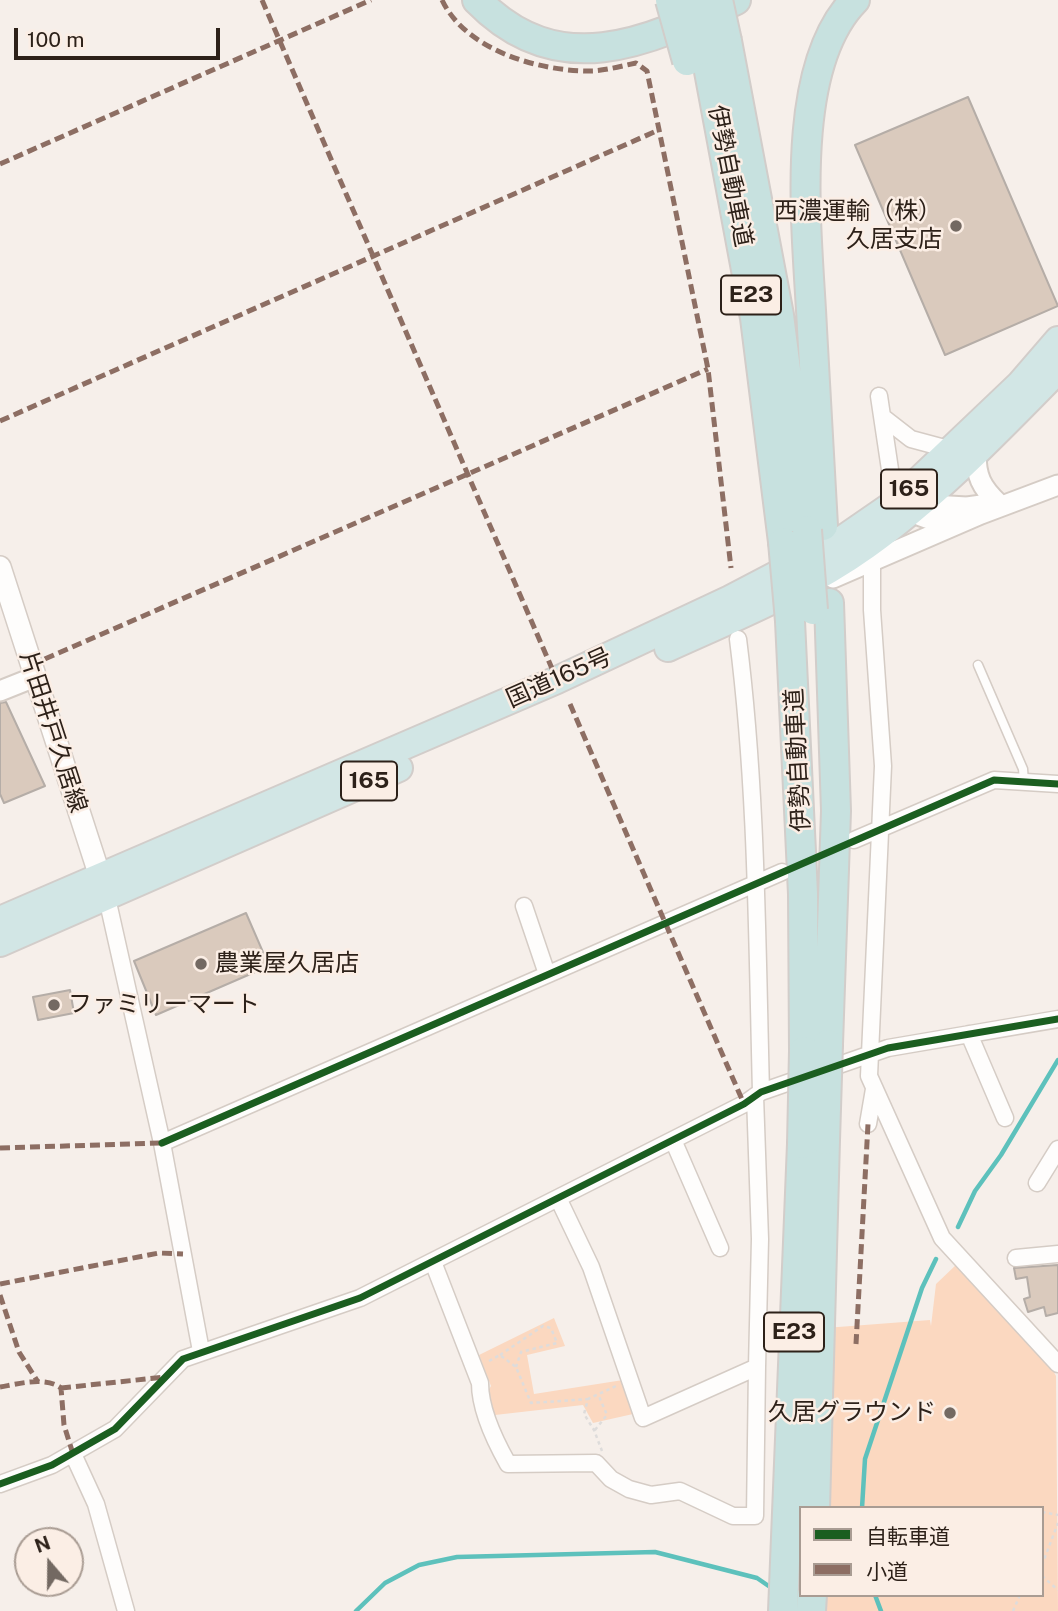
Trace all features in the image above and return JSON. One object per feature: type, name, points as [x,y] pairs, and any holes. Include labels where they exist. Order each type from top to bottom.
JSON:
[{"type":"highway","points":[[477,0],[498,20],[524,37],[555,46],[591,49],[616,46],[669,32],[736,0]]},
{"type":"highway","points":[[501,0],[526,18],[571,32],[603,32],[635,26],[701,0]]},
{"type":"highway","points":[[670,0],[706,50]]},
{"type":"highway","name":"伊勢自動車道","points":[[693,0],[779,315],[811,611],[828,894],[816,1047],[815,1506]]},
{"type":"highway","name":"伊勢自動車道","points":[[718,0],[706,50],[755,318],[804,532]]},
{"type":"highway","points":[[804,532],[806,159],[815,87],[822,56],[838,21],[855,0]]},
{"type":"highway","name":"国道165号","points":[[964,452],[1058,340]]},
{"type":"highway","name":"国道165号","points":[[0,920],[104,887],[748,612],[863,548],[964,452],[1058,370]]},
{"type":"highway","name":"国道165号","points":[[0,943],[104,887],[730,599],[908,506]]},
{"type":"highway","name":"伊勢自動車道","points":[[783,1611],[786,1520],[814,1142]]},
{"type":"main road","name":"片田井戸久居線","points":[[0,567],[104,887]]},
{"type":"street","points":[[879,396],[908,506],[990,508]]},
{"type":"street","points":[[884,418],[911,439],[964,452],[990,508]]},
{"type":"street","points":[[748,612],[872,562],[990,508],[1058,484]]},
{"type":"street","points":[[872,562],[872,610],[883,766],[869,1076],[942,1238],[1058,1364]]},
{"type":"street","points":[[433,1262],[508,1464],[596,1463],[611,1479],[629,1489],[651,1495],[680,1491],[733,1516],[755,1516],[760,1239],[755,886],[745,694],[738,639]]},
{"type":"street","points":[[0,691],[35,677]]},
{"type":"street","points":[[855,840],[994,780],[1058,784]]},
{"type":"street","points":[[162,1143],[782,872]]},
{"type":"street","points":[[104,887],[162,1143],[201,1351]]},
{"type":"street","points":[[524,906],[547,974]]},
{"type":"street","points":[[0,1485],[73,1454],[115,1429],[183,1359],[360,1298],[673,1140],[758,1094],[869,1054],[1058,1019]]},
{"type":"street","points":[[969,1034],[1005,1118]]},
{"type":"street","points":[[868,1124],[874,1089]]},
{"type":"street","points":[[673,1140],[720,1248]]},
{"type":"street","points":[[1037,1183],[1058,1150]]},
{"type":"street","points":[[558,1198],[591,1267],[643,1418],[757,1367]]},
{"type":"street","points":[[1016,1258],[1058,1254]]},
{"type":"street","points":[[73,1454],[96,1504],[124,1610]]},
{"type":"lane","points":[[978,665],[1023,769],[1024,781]]},
{"type":"path","points":[[475,1370],[544,1326],[551,1328],[557,1343],[521,1352],[509,1349]]},
{"type":"path","points":[[516,1367],[521,1352]]},
{"type":"path","points":[[500,1355],[516,1367],[531,1403],[588,1399],[629,1380]]},
{"type":"path","points":[[594,1430],[607,1415],[598,1394]]},
{"type":"path","points":[[588,1399],[584,1414],[594,1430],[602,1453]]},
{"type":"path","points":[[1044,1560],[1058,1524]]},
{"type":"path","points":[[1044,1578],[1058,1590]]},
{"type":"shaded area","name":"久居グラウンド","points":[[957,1264],[1050,1365],[1056,1376],[1058,1611],[816,1611],[817,1597],[1044,1597],[1044,1506],[819,1506],[825,1328],[930,1320],[931,1326],[936,1284]]},
{"type":"shaded area","points":[[554,1318],[565,1346],[527,1355],[534,1394],[623,1380],[633,1414],[593,1423],[583,1405],[495,1415],[487,1393],[491,1386],[479,1355]]},
{"type":"building","name":"西濃運輸（株） 久居支店","points":[[968,97],[1058,306],[945,355],[855,145]]},
{"type":"building","points":[[6,702],[45,786],[4,803],[0,794],[0,703]]},
{"type":"building","name":"農業屋久居店","points":[[246,913],[269,966],[156,1015],[134,961]]},
{"type":"building","name":"ファミリーマート","points":[[70,990],[74,1013],[38,1020],[33,997]]},
{"type":"building","points":[[1058,1265],[1058,1313],[1046,1316],[1044,1307],[1028,1312],[1024,1299],[1030,1297],[1027,1277],[1016,1279],[1014,1268]]},
{"type":"waterway","points":[[958,1227],[975,1191],[1001,1155],[1058,1060]]},
{"type":"waterway","points":[[862,1506],[865,1459],[922,1288],[936,1259]]},
{"type":"waterway","points":[[356,1611],[385,1583],[419,1565],[457,1557],[655,1552],[757,1578],[773,1589]]},
{"type":"waterway","points":[[876,1597],[881,1611]]},
{"type":"marked path","points":[[262,0],[557,680]]},
{"type":"marked path","points":[[0,164],[371,0]]},
{"type":"marked path","points":[[442,0],[453,18],[468,33],[507,55],[551,68],[593,71],[636,63],[647,71],[708,369],[731,568]]},
{"type":"marked path","points":[[0,421],[661,129]]},
{"type":"marked path","points":[[31,665],[708,369]]},
{"type":"marked path","points":[[570,704],[744,1104]]},
{"type":"marked path","points":[[856,1344],[868,1124]]},
{"type":"marked path","points":[[0,1148],[162,1143]]},
{"type":"marked path","points":[[0,1284],[159,1253],[183,1254]]},
{"type":"marked path","points":[[0,1295],[19,1352],[38,1382]]},
{"type":"marked path","points":[[61,1388],[165,1377]]},
{"type":"marked path","points":[[0,1387],[47,1382],[61,1388],[64,1425],[73,1454]]},
{"type":"cycle path","points":[[162,1143],[994,780],[1058,784]]},
{"type":"cycle path","points":[[0,1484],[52,1465],[115,1429],[183,1359],[360,1298],[744,1104],[761,1092],[888,1048],[1058,1019]]},
{"type":"place","name":"西濃運輸（株） 久居支店","points":[[956,226]]},
{"type":"place","name":"農業屋久居店","points":[[201,964]]},
{"type":"place","name":"ファミリーマート","points":[[54,1005]]},
{"type":"place","name":"久居グラウンド","points":[[950,1413]]}]
